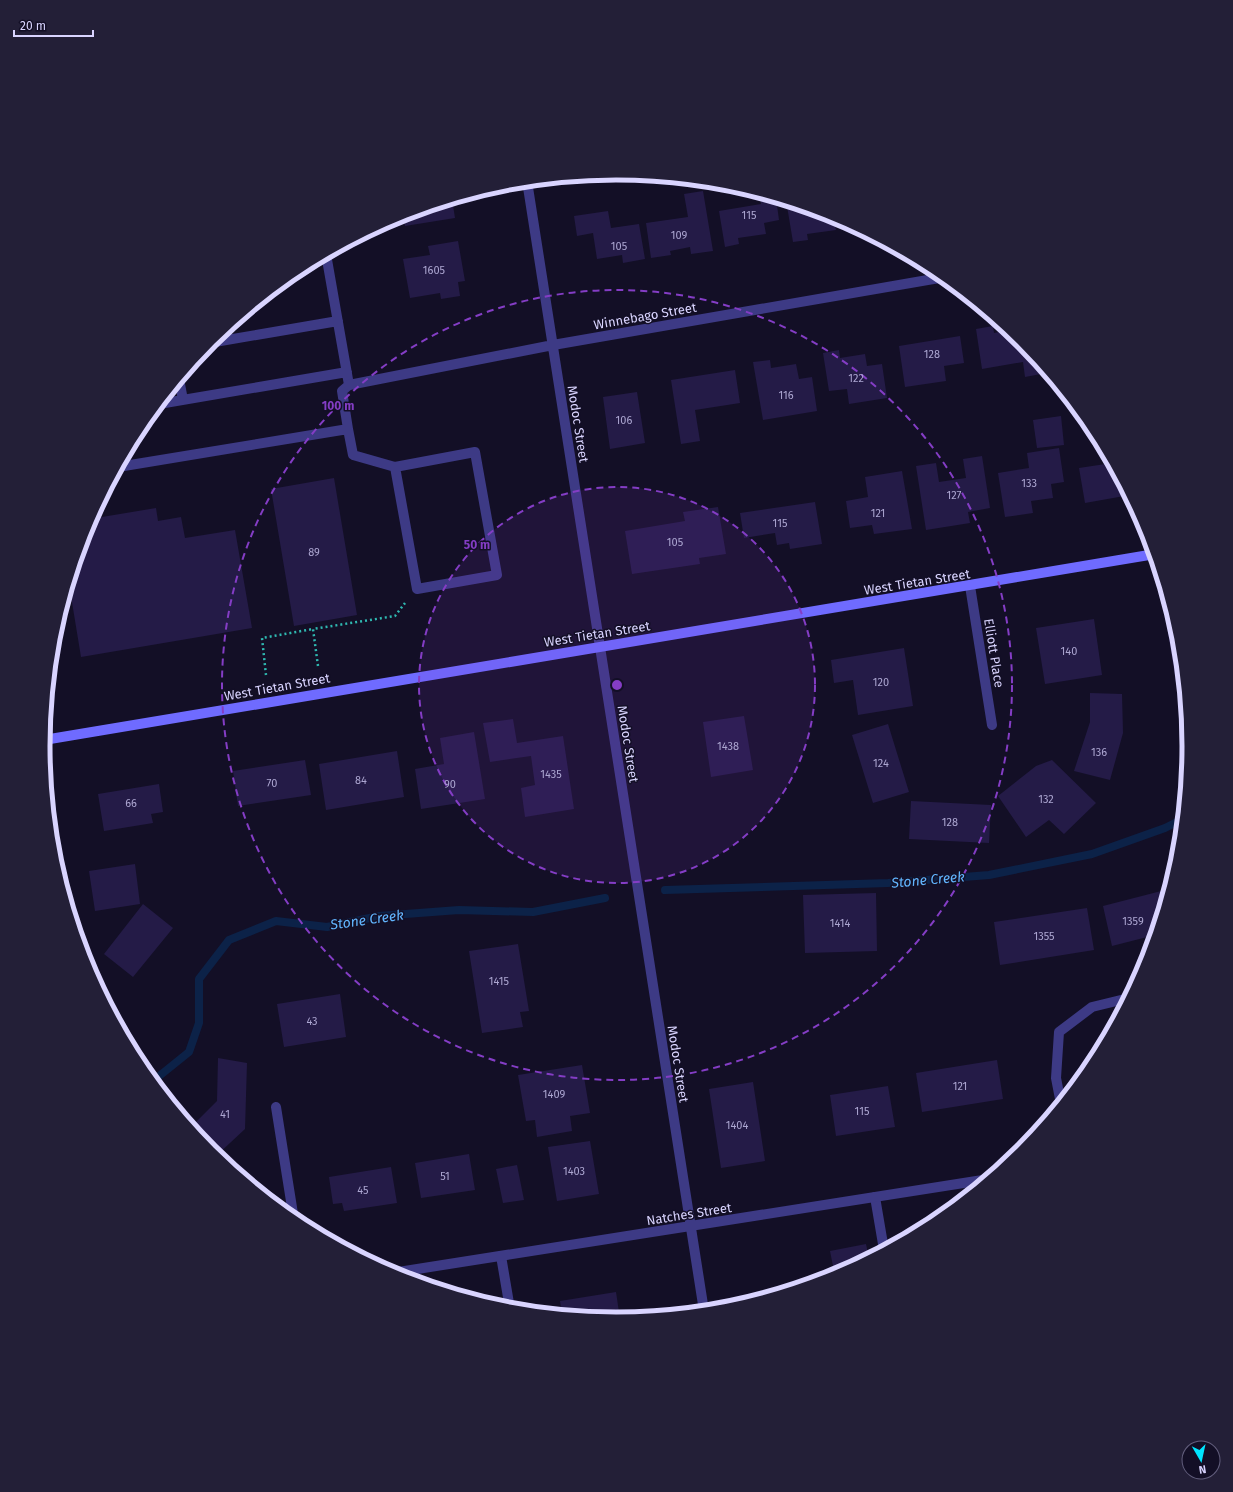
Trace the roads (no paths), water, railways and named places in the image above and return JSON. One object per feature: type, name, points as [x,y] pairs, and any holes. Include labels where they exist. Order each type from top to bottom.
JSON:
[{"type":"main road","name":"West Tietan Street","points":[[50,739],[1150,555]]},
{"type":"street","name":"Modoc Street","points":[[528,186],[703,1306]]},
{"type":"street","points":[[327,259],[349,385],[342,391],[353,455],[395,466],[475,452],[496,575],[417,589],[395,466]]},
{"type":"street","name":"Winnebago Street","points":[[349,385],[553,345],[936,279]]},
{"type":"street","points":[[220,341],[338,321]]},
{"type":"street","points":[[166,403],[347,372]]},
{"type":"street","points":[[180,385],[183,400]]},
{"type":"street","points":[[124,466],[348,429]]},
{"type":"street","name":"Elliott Place","points":[[970,586],[992,725]]},
{"type":"street","points":[[1060,1098],[1056,1078],[1059,1032],[1092,1007],[1124,999]]},
{"type":"street","points":[[276,1107],[292,1210]]},
{"type":"street","name":"Natches Street","points":[[405,1271],[979,1181]]},
{"type":"street","points":[[875,1197],[883,1246]]},
{"type":"street","points":[[501,1256],[509,1302]]},
{"type":"waterway","name":"Stone Creek","points":[[665,890],[888,883],[989,875],[1092,854],[1165,828],[1178,822]]},
{"type":"waterway","name":"Stone Creek","points":[[157,1078],[189,1052],[199,1023],[199,979],[229,940],[276,921],[327,927],[379,916],[459,910],[533,912],[605,898]]}]
